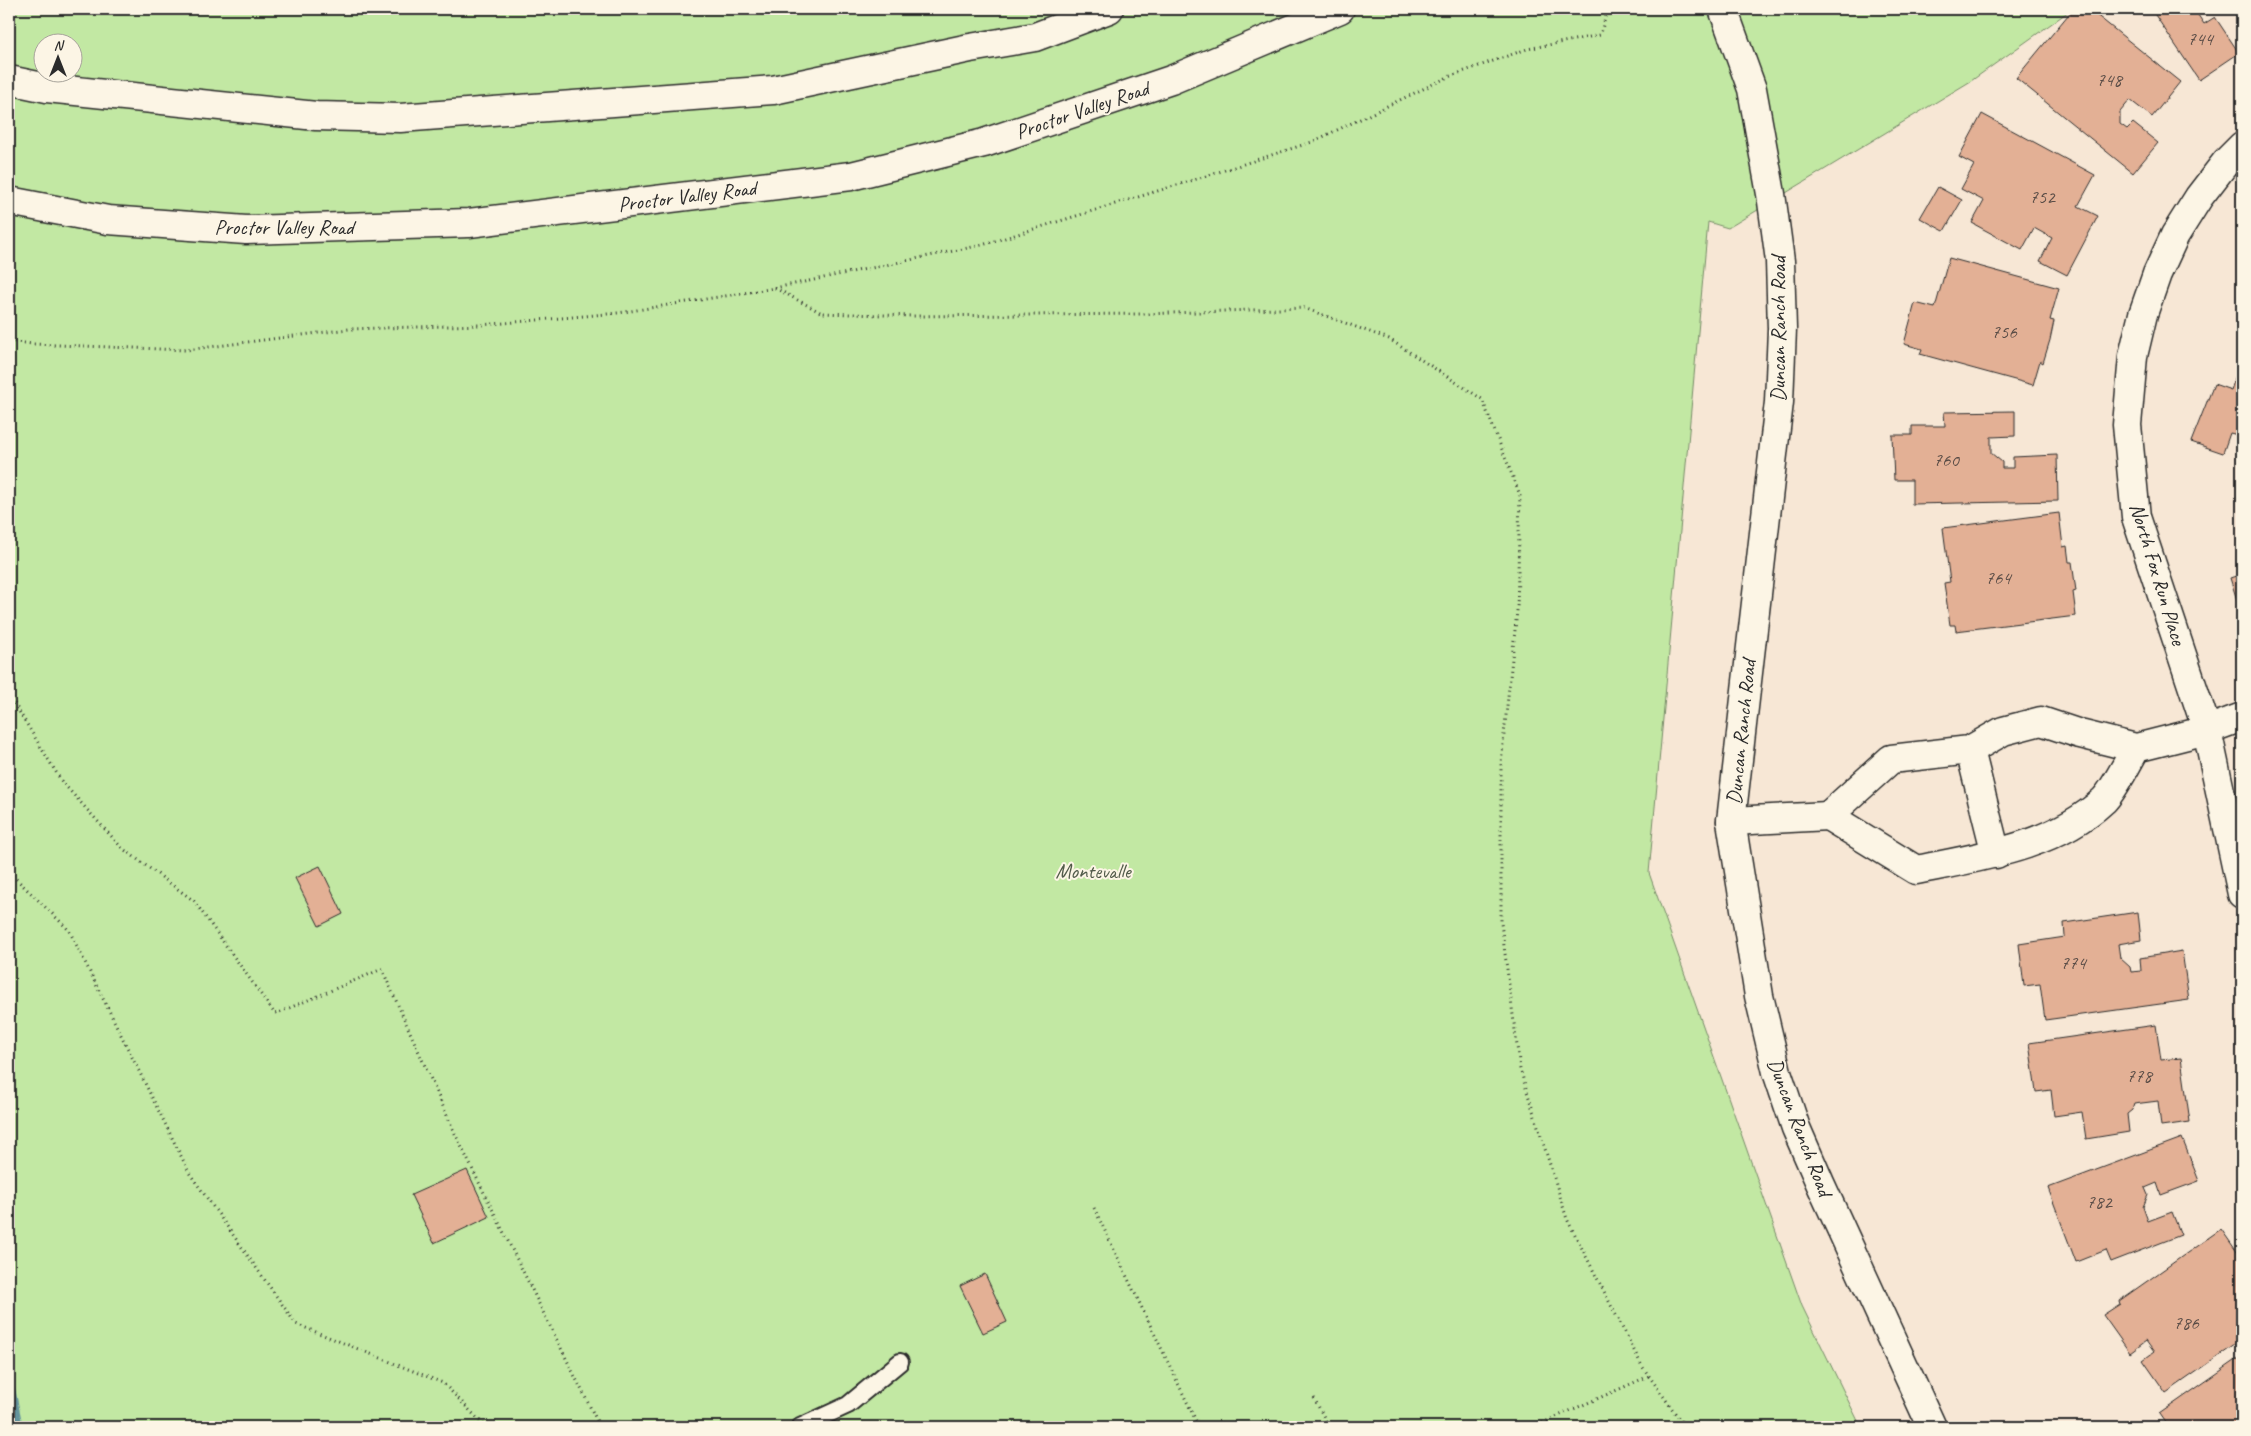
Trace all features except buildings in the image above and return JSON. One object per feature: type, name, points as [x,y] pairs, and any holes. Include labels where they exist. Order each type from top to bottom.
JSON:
[{"type":"street","points":[[9,80],[47,88],[316,116],[400,118],[773,90],[970,48],[1035,37],[1109,9]]},
{"type":"street","name":"Proctor Valley Road","points":[[9,201],[108,220],[256,230],[469,223],[851,176],[984,143],[1171,80],[1340,9]]},
{"type":"street","name":"Duncan Ranch Road","points":[[1723,9],[1752,89],[1772,194],[1780,261],[1782,329],[1779,402],[1730,821],[1759,996],[1780,1081],[1796,1128],[1816,1176],[1932,1427]]},
{"type":"street","name":"North Fox Run Place","points":[[2242,146],[2226,162],[2199,197],[2175,235],[2156,274],[2142,314],[2133,356],[2127,425],[2136,517],[2207,730],[2242,894]]},
{"type":"street","points":[[1828,816],[1891,759],[1970,750],[2003,731],[2041,721],[2080,734],[2136,748],[2207,730],[2242,717]]},
{"type":"street","points":[[1730,821],[1828,816],[1916,870],[1996,854],[2065,829],[2105,799],[2136,748]]},
{"type":"street","points":[[1970,750],[1996,854]]},
{"type":"lane","points":[[800,1427],[848,1405],[900,1362]]},
{"type":"path","points":[[9,341],[32,344],[186,350],[349,329],[480,326],[618,313],[775,288],[982,245],[1312,142],[1456,74],[1527,49],[1600,35],[1608,9]]},
{"type":"path","points":[[775,288],[822,313],[913,316],[1144,314],[1304,308],[1389,339],[1482,399],[1520,495],[1517,611],[1502,764],[1502,923],[1520,1070],[1567,1219],[1642,1366],[1685,1427]]},
{"type":"path","points":[[9,695],[62,782],[122,848],[194,901],[276,1014],[382,969],[457,1138],[600,1427]]},
{"type":"path","points":[[9,872],[69,930],[190,1174],[296,1324],[443,1383],[486,1427]]},
{"type":"path","points":[[1094,1208],[1198,1427]]},
{"type":"path","points":[[1533,1427],[1649,1376]]},
{"type":"path","points":[[1314,1398],[1329,1427]]},
{"type":"green space","name":"Montevalle","points":[[9,9],[2072,9],[1971,81],[1728,228],[1708,222],[1649,873],[1802,1306],[1861,1427],[9,1427]]},
{"type":"waterway","points":[[9,1389],[17,1427]]}]
